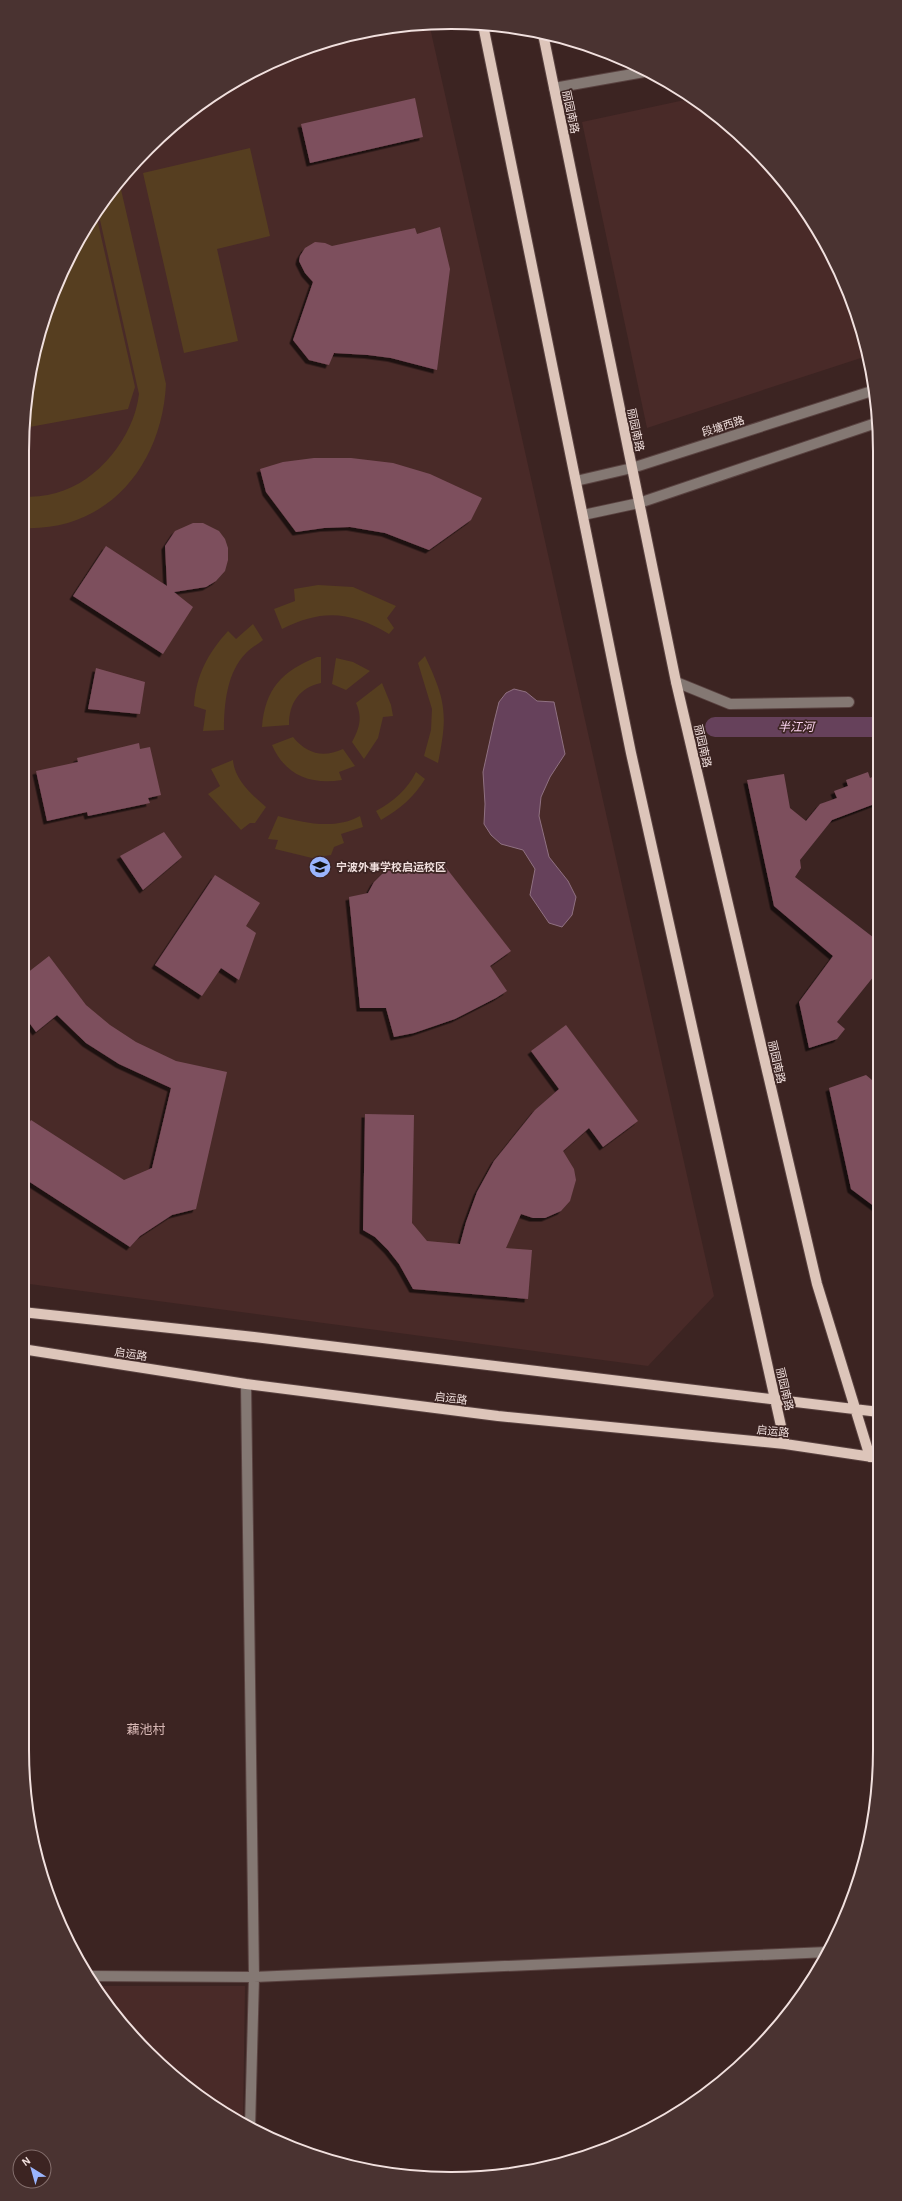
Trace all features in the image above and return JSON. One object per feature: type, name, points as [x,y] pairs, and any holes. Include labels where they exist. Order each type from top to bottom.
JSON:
[{"type":"main road","name":"丽园南路","points":[[484,31],[631,753],[785,1444]]},
{"type":"main road","name":"丽园南路","points":[[544,39],[676,682],[695,765],[817,1284],[855,1409],[873,1452]]},
{"type":"main road","points":[[29,1313],[262,1338],[873,1411]]},
{"type":"main road","name":"启运路","points":[[29,1350],[246,1384],[498,1416],[785,1444],[873,1457]]},
{"type":"street","points":[[554,88],[638,73]]},
{"type":"street","name":"段塘西路","points":[[576,481],[632,468],[868,392]]},
{"type":"street","points":[[583,515],[639,503],[872,424]]},
{"type":"street","points":[[676,682],[730,704],[849,702]]},
{"type":"street","points":[[246,1384],[254,1977],[250,2121]]},
{"type":"street","points":[[95,1976],[254,1977],[821,1952]]},
{"type":"shaded area","name":"宁波外事学校启运校区","points":[[431,30],[714,1296],[648,1366],[29,1284],[29,451],[33,396],[43,342],[51,315],[61,290],[73,264],[100,217],[116,194],[134,173],[173,134],[194,116],[217,100],[264,73],[315,51],[369,37]]},
{"type":"shaded area","points":[[685,100],[708,116],[749,153],[768,173],[786,194],[802,217],[829,264],[841,290],[851,315],[862,357],[647,428],[582,122]]},
{"type":"shaded area","points":[[250,148],[270,236],[217,249],[238,341],[184,353],[143,173]]},
{"type":"shaded area","points":[[121,188],[166,384],[162,414],[154,441],[141,466],[125,488],[104,506],[80,519],[53,526],[29,528],[29,497],[48,495],[71,487],[86,479],[99,468],[111,456],[122,441],[136,410],[139,394],[100,218]]},
{"type":"shaded area","points":[[98,221],[135,387],[128,409],[30,427],[37,369],[51,315],[73,264]]},
{"type":"shaded area","points":[[318,585],[353,587],[396,606],[387,618],[394,628],[389,634],[375,626],[349,617],[336,615],[310,618],[282,629],[274,609],[295,601],[294,589]]},
{"type":"shaded area","points":[[253,624],[263,640],[246,653],[235,669],[226,699],[224,730],[203,731],[206,710],[194,706],[197,684],[204,665],[228,631],[236,639]]},
{"type":"shaded area","points":[[425,656],[437,685],[443,708],[443,732],[438,763],[424,756],[431,730],[432,709],[418,663]]},
{"type":"shaded area","points":[[317,657],[321,657],[321,683],[313,685],[301,693],[293,703],[289,717],[289,725],[262,727],[267,702],[271,692],[278,683],[294,668]]},
{"type":"shaded area","points":[[336,658],[353,662],[370,671],[346,690],[332,684]]},
{"type":"shaded area","points":[[382,683],[391,705],[393,716],[383,717],[378,738],[364,759],[352,742],[357,733],[360,719],[356,703]]},
{"type":"shaded area","points":[[514,689],[526,692],[537,701],[554,702],[565,754],[550,777],[541,797],[539,816],[549,857],[568,881],[576,897],[572,915],[562,927],[549,923],[530,895],[535,869],[523,850],[501,844],[491,835],[484,824],[485,804],[483,772],[494,722],[499,702],[506,693]]},
{"type":"shaded area","points":[[293,737],[298,743],[316,753],[322,754],[336,752],[343,749],[355,766],[339,772],[342,780],[319,781],[300,776],[291,771],[284,764],[272,745]]},
{"type":"shaded area","points":[[233,760],[234,767],[240,780],[266,807],[255,823],[250,823],[241,830],[208,794],[220,786],[211,769]]},
{"type":"shaded area","points":[[416,772],[425,779],[421,785],[406,802],[381,820],[376,811],[389,803],[404,790]]},
{"type":"shaded area","points":[[278,816],[309,823],[330,824],[340,823],[360,816],[363,827],[341,834],[344,843],[334,847],[331,855],[312,858],[275,849],[278,840],[268,839]]},
{"type":"shaded area","points":[[101,1986],[245,1986],[243,2117],[194,2085],[173,2067],[134,2028],[116,2007]]},
{"type":"building","points":[[415,98],[423,137],[310,163],[301,124]]},
{"type":"building","points":[[440,227],[450,269],[437,370],[391,358],[368,355],[334,353],[329,365],[309,360],[293,340],[313,282],[305,273],[299,261],[305,248],[315,242],[325,243],[332,246],[415,228],[417,234]]},
{"type":"building","points":[[314,458],[351,458],[393,463],[430,474],[482,498],[471,520],[429,550],[385,533],[350,527],[324,528],[296,532],[266,492],[260,469],[283,462]]},
{"type":"building","points":[[193,523],[203,523],[219,531],[225,539],[228,548],[228,560],[225,571],[216,581],[206,587],[174,592],[193,607],[163,654],[73,596],[106,546],[167,586],[165,546],[175,531]]},
{"type":"building","points":[[96,668],[145,682],[140,714],[88,709]]},
{"type":"building","points":[[139,743],[140,749],[150,747],[161,795],[148,798],[150,803],[88,816],[87,812],[47,821],[36,771],[78,762],[77,758]]},
{"type":"building","points":[[868,772],[870,778],[873,777],[873,805],[832,820],[800,860],[801,868],[795,877],[873,937],[873,977],[837,1022],[845,1029],[837,1039],[809,1048],[799,1002],[833,956],[774,906],[747,780],[784,774],[790,808],[806,821],[820,804],[837,798],[834,791],[848,786],[846,780]]},
{"type":"building","points":[[164,832],[182,857],[143,890],[120,856]]},
{"type":"building","points":[[440,860],[511,951],[490,966],[507,991],[455,1019],[414,1033],[394,1037],[386,1008],[360,1008],[349,897],[368,893],[374,882],[387,869],[404,866],[422,873]]},
{"type":"building","points":[[215,875],[260,903],[246,926],[256,933],[239,980],[221,968],[202,996],[155,965]]},
{"type":"building","points":[[49,956],[86,1005],[110,1025],[136,1042],[176,1061],[227,1072],[196,1209],[172,1215],[140,1236],[130,1247],[29,1182],[29,1123],[31,1120],[124,1180],[152,1168],[171,1088],[119,1064],[86,1043],[57,1015],[36,1032],[29,1022],[29,972]]},
{"type":"building","points":[[566,1025],[638,1121],[603,1147],[589,1128],[563,1151],[574,1169],[576,1180],[570,1201],[561,1211],[545,1218],[533,1218],[521,1214],[506,1248],[532,1250],[528,1299],[413,1289],[399,1264],[388,1250],[375,1237],[363,1230],[365,1114],[414,1115],[412,1223],[427,1241],[460,1244],[477,1192],[494,1161],[535,1110],[559,1089],[531,1051]]},
{"type":"building","points":[[866,1075],[873,1081],[873,1206],[851,1189],[829,1088]]},
{"type":"waterway","name":"半江河","points":[[715,727],[873,727]]},
{"type":"place","name":"宁波外事学校启运校区","points":[[320,867]]},
{"type":"district","name":"藕池村","points":[[146,1729]]}]
